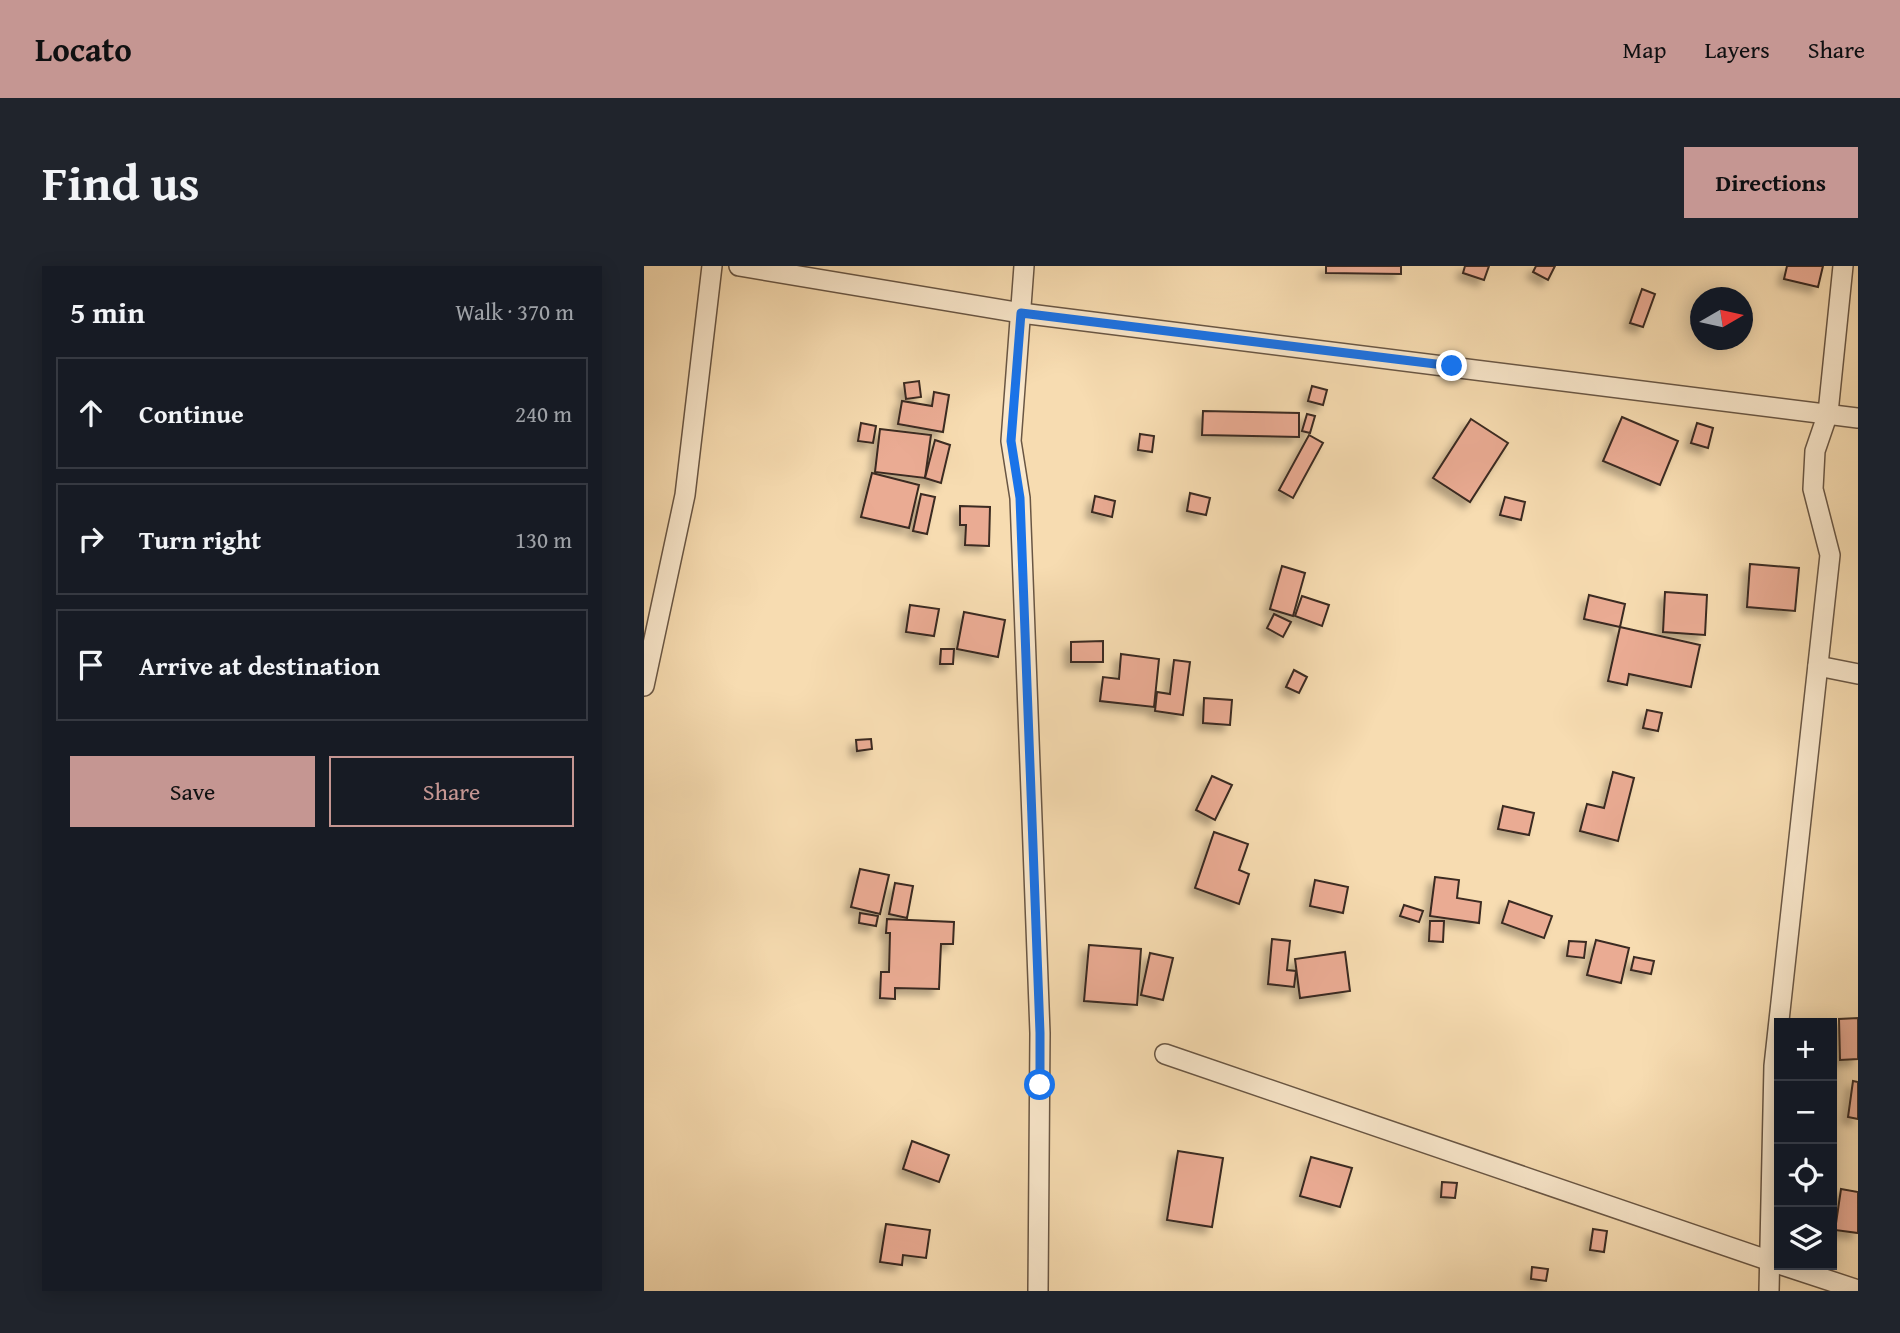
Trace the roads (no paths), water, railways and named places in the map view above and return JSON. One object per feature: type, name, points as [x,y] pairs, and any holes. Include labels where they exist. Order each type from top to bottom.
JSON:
[{"type":"street","points":[[644,686],[685,495],[712,266]]},
{"type":"street","points":[[739,266],[1021,313],[1858,418]]},
{"type":"street","points":[[1024,266],[1011,441],[1020,498],[1040,1033],[1038,1291]]},
{"type":"street","points":[[1776,1207],[1774,1066],[1830,555],[1813,489],[1815,452],[1828,413],[1843,266]]},
{"type":"street","points":[[1818,666],[1858,674]]},
{"type":"street","points":[[1165,1054],[1774,1262]]},
{"type":"street","points":[[1769,1291],[1775,1270]]},
{"type":"street","points":[[1798,1270],[1858,1290]]}]
